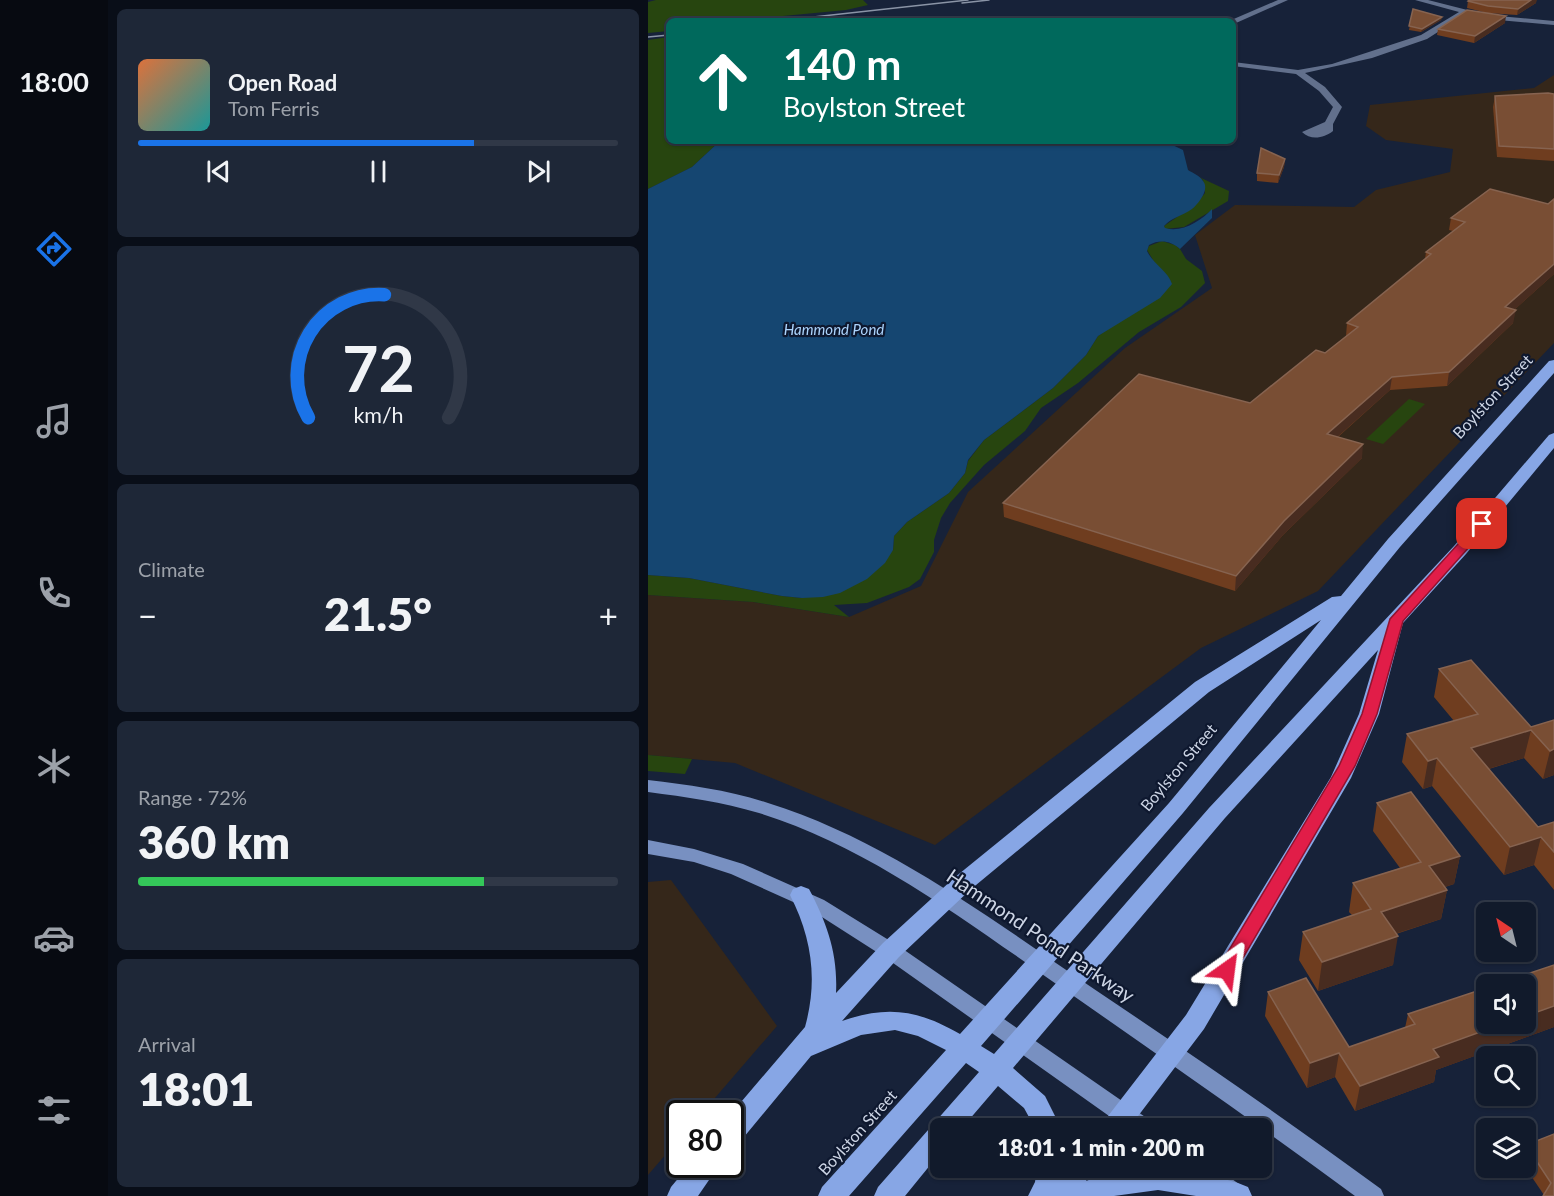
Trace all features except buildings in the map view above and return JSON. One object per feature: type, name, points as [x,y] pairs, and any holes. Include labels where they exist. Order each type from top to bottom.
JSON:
[{"type":"highway","name":"Boylston Street","points":[[832,1196],[1176,808],[1355,590],[1461,466],[1554,364]]},
{"type":"highway","points":[[954,1118],[1217,813],[1461,550],[1554,438]]},
{"type":"highway","points":[[744,1118],[809,1041],[891,950],[1003,849],[1202,687],[1355,590]]},
{"type":"highway","points":[[1131,1118],[1171,1052],[1195,1022],[1341,778],[1369,714],[1396,619]]},
{"type":"highway","points":[[801,895],[816,926],[825,960],[823,1007],[809,1041]]},
{"type":"highway","points":[[809,1041],[859,1026],[895,1020],[912,1022],[945,1037],[1017,1086],[1041,1111],[1044,1118]]},
{"type":"highway","points":[[888,1196],[930,1146]]},
{"type":"highway","points":[[1078,1196],[1116,1182],[1154,1177],[1194,1182],[1238,1196]]},
{"type":"highway","points":[[681,1196],[696,1178]]},
{"type":"highway","points":[[1042,1196],[1047,1178]]},
{"type":"highway","points":[[1055,1196],[1071,1178]]},
{"type":"main road","name":"Hammond Pond Parkway","points":[[648,786],[715,795],[802,823],[860,848],[946,899],[1171,1052],[1373,1196]]},
{"type":"main road","points":[[648,847],[711,860],[752,874],[801,895],[860,928],[1119,1118]]},
{"type":"main road","points":[[1213,1178],[1238,1196]]},
{"type":"street","points":[[1236,20],[1284,0]]},
{"type":"street","points":[[1419,0],[1500,19],[1554,23]]},
{"type":"street","points":[[1236,64],[1298,72],[1347,62],[1424,37],[1464,12]]},
{"type":"street","points":[[1298,72],[1323,89],[1338,107],[1329,124]]},
{"type":"shaded area","points":[[1554,75],[1554,343],[1318,591],[1201,648],[935,845],[735,763],[648,755],[648,595],[753,602],[849,617],[921,586],[968,492],[1125,348],[1212,288],[1195,235],[1235,205],[1354,207],[1376,190],[1450,172],[1453,149],[1386,140],[1366,126],[1370,105],[1534,88]]},
{"type":"shaded area","points":[[671,880],[777,1026],[713,1100],[666,1100],[666,1154],[648,1175],[648,882]]},
{"type":"green space","points":[[656,0],[863,0],[868,5],[846,10],[762,18],[666,18],[666,31],[648,33],[648,2]]},
{"type":"green space","points":[[666,37],[666,144],[717,144],[692,167],[648,189],[648,40]]},
{"type":"green space","points":[[1199,177],[1229,191],[1228,201],[1184,227],[1165,229],[1164,226],[1196,204],[1205,193],[1203,180]]},
{"type":"green space","points":[[1162,241],[1180,249],[1186,259],[1202,271],[1205,283],[1181,307],[1139,332],[1078,383],[1041,408],[1025,431],[984,465],[950,503],[941,518],[934,540],[934,552],[920,579],[909,587],[867,603],[834,605],[849,617],[753,602],[648,595],[648,575],[689,578],[802,598],[893,550],[894,536],[907,522],[949,493],[965,473],[968,461],[984,440],[1053,388],[1086,355],[1098,336],[1108,329],[1156,265],[1147,250],[1149,246]]},
{"type":"green space","points":[[1409,399],[1425,404],[1383,444],[1366,439]]},
{"type":"green space","points":[[648,755],[692,759],[685,774],[648,771]]},
{"type":"water","name":"Hammond Pond","points":[[717,144],[1170,144],[1183,150],[1188,170],[1202,179],[1205,188],[1203,196],[1195,206],[1170,221],[1164,226],[1165,228],[1178,229],[1191,225],[1212,209],[1212,218],[1180,249],[1165,242],[1149,245],[1147,251],[1172,284],[1160,298],[1098,336],[1086,355],[1053,388],[984,440],[968,460],[965,473],[949,493],[907,522],[894,536],[893,550],[885,563],[867,579],[840,593],[802,598],[689,578],[648,575],[648,189],[692,167]]},
{"type":"tram line","points":[[804,18],[968,0]]},
{"type":"tram line","points":[[962,3],[989,0]]},
{"type":"tram line","points":[[648,37],[666,35]]},
{"type":"route","points":[[1227,970],[1347,766],[1369,714],[1396,619],[1461,550],[1482,524]]}]
